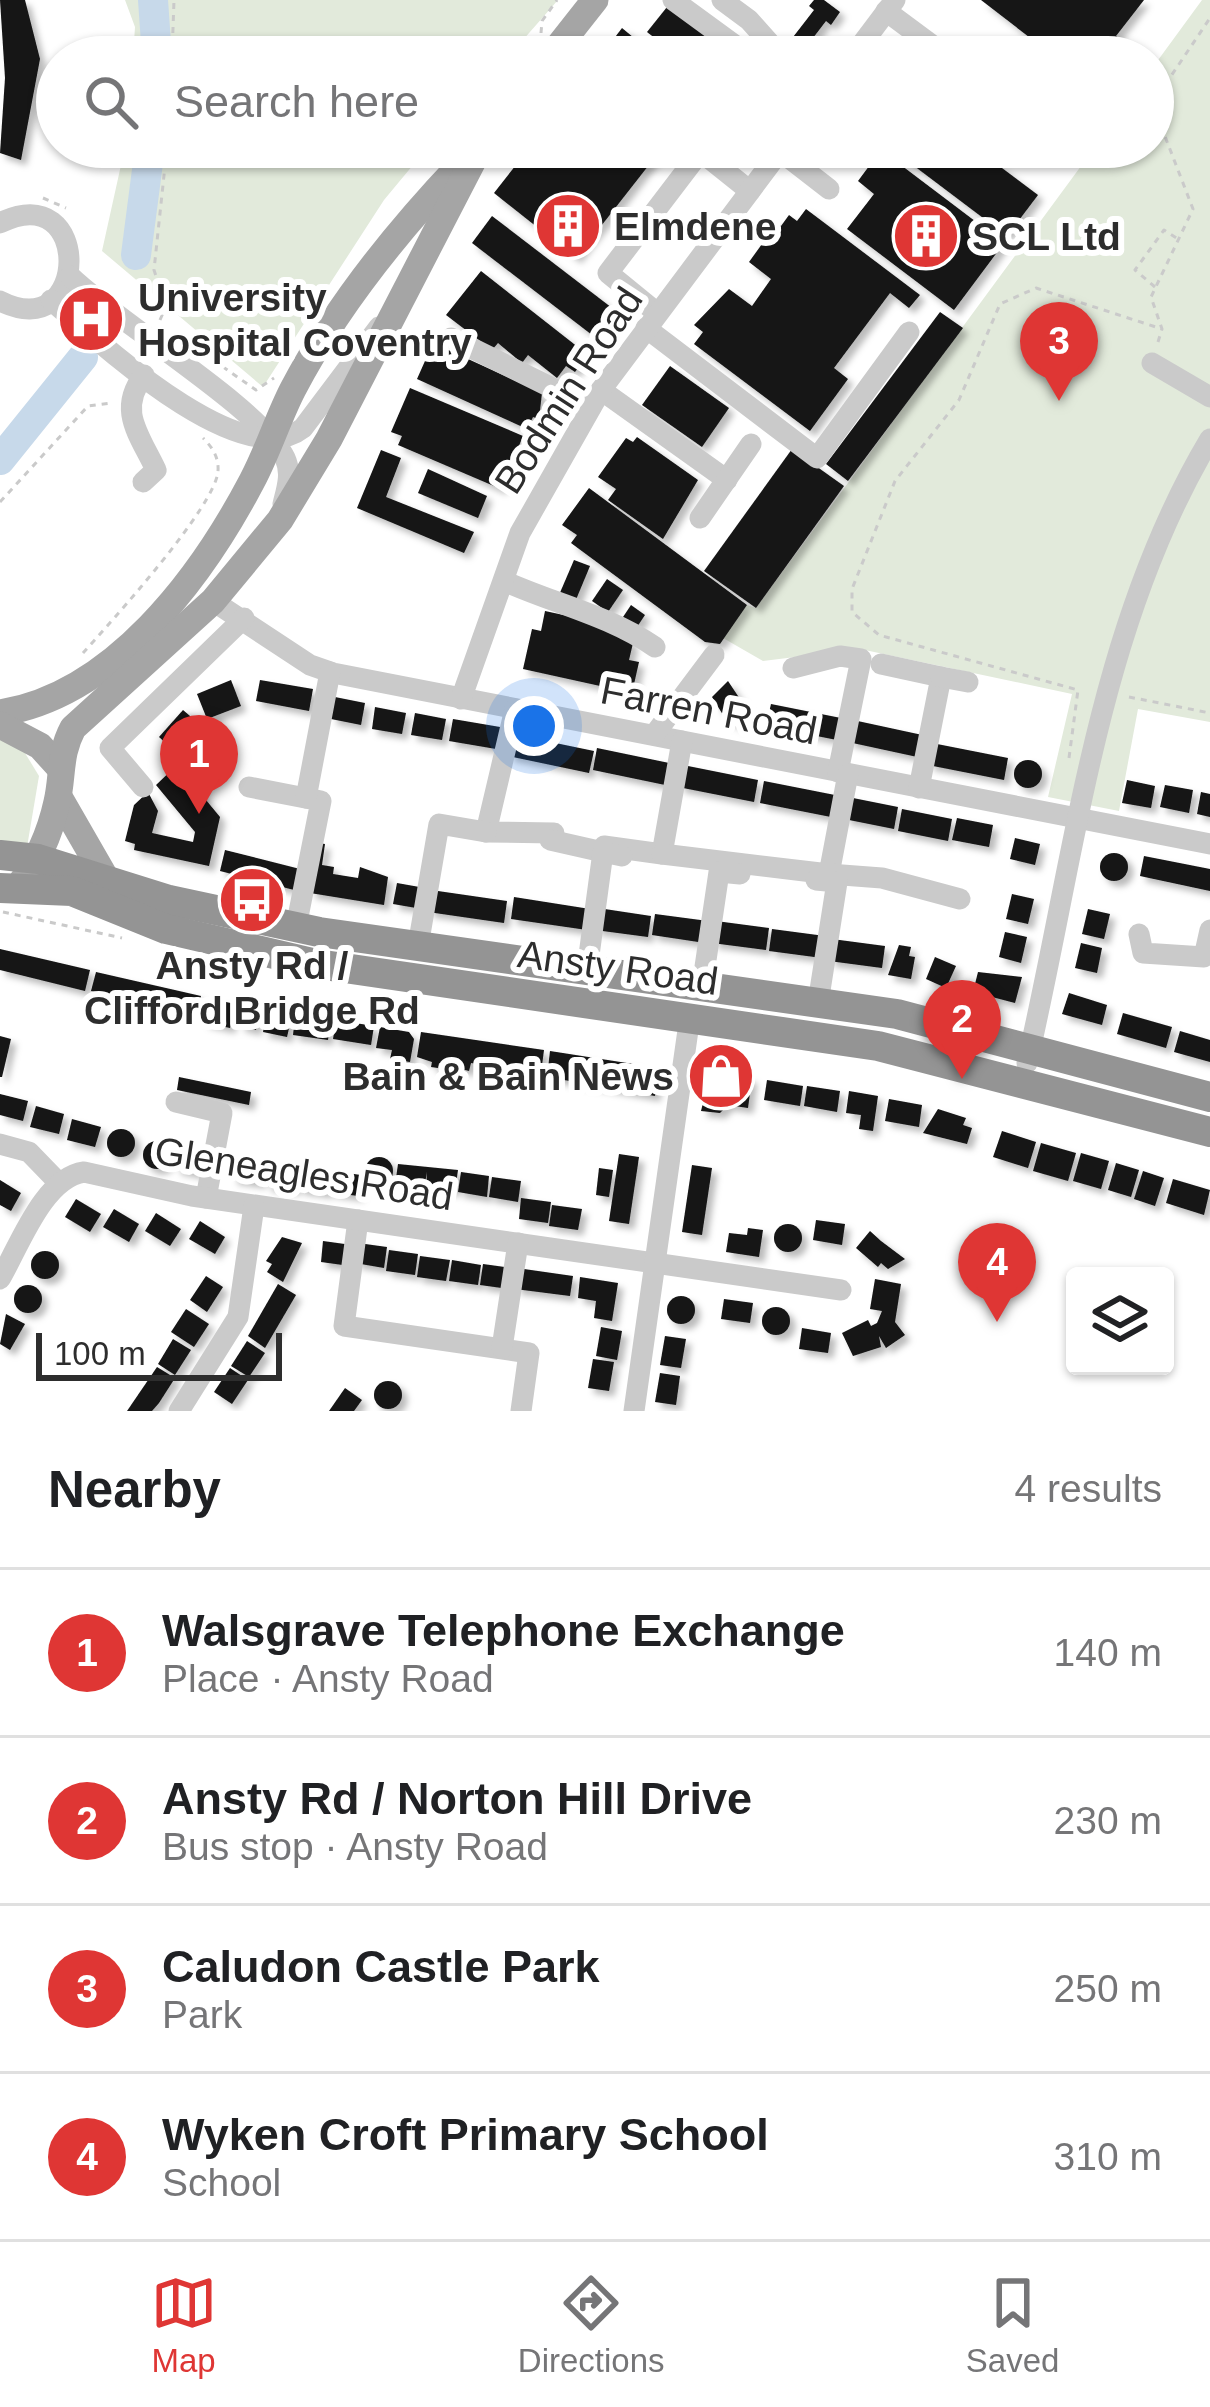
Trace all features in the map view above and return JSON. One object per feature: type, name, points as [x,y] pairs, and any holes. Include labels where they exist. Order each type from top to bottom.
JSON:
[{"type":"highway","name":"Ansty Road","points":[[0,855],[38,859],[169,900],[296,927],[897,1014],[1210,1097]]},
{"type":"highway","name":"Ansty Road","points":[[6,896],[87,894],[166,929],[297,960],[878,1046],[1210,1132]]},
{"type":"highway","points":[[548,964],[679,996],[687,1000],[690,1016]]},
{"type":"main road","points":[[567,36],[595,0]]},
{"type":"main road","points":[[0,712],[55,700],[85,683],[131,641],[227,524],[323,340],[409,218],[458,168]]},
{"type":"main road","points":[[6,896],[38,859],[59,797],[59,767],[69,734],[86,713],[214,601],[280,520],[468,168]]},
{"type":"main road","points":[[0,725],[40,746],[59,767]]},
{"type":"main road","points":[[59,797],[110,879]]},
{"type":"street","points":[[673,0],[722,36]]},
{"type":"street","points":[[722,0],[763,36]]},
{"type":"street","points":[[868,36],[891,6],[925,36]]},
{"type":"street","points":[[687,168],[608,272],[652,321],[817,458],[909,332]]},
{"type":"street","points":[[724,168],[750,191]]},
{"type":"street","name":"Bodmin Road","points":[[461,699],[533,507],[596,399],[763,168]]},
{"type":"street","points":[[798,168],[829,189]]},
{"type":"street","points":[[0,223],[24,215],[46,220],[68,244],[70,276],[51,300],[26,309],[0,301]]},
{"type":"street","points":[[70,276],[241,410],[284,456],[289,477],[280,520]]},
{"type":"street","points":[[51,300],[217,426],[271,441],[291,438],[303,428],[370,335],[393,314]]},
{"type":"street","points":[[451,338],[596,399],[727,480]]},
{"type":"street","points":[[1151,363],[1210,397]]},
{"type":"street","points":[[143,482],[156,470],[123,401],[144,375]]},
{"type":"street","points":[[1023,1081],[1091,764],[1134,600],[1210,440]]},
{"type":"street","points":[[700,518],[751,444]]},
{"type":"street","points":[[504,581],[561,608],[616,621],[655,647]]},
{"type":"street","name":"Farren Road","points":[[214,601],[310,665],[330,672],[1210,844]]},
{"type":"street","points":[[143,787],[110,748],[244,618]]},
{"type":"street","points":[[653,735],[715,655]]},
{"type":"street","points":[[793,668],[840,656],[861,659],[843,773],[818,1003]]},
{"type":"street","points":[[881,664],[968,682]]},
{"type":"street","points":[[306,799],[330,672]]},
{"type":"street","points":[[920,788],[941,677]]},
{"type":"street","points":[[486,832],[515,709]]},
{"type":"street","points":[[108,711],[126,732]]},
{"type":"street","points":[[651,856],[682,741]]},
{"type":"street","points":[[249,787],[321,802],[296,927]]},
{"type":"street","points":[[418,946],[439,824],[880,886]]},
{"type":"street","points":[[587,970],[604,849]]},
{"type":"street","points":[[682,867],[760,876]]},
{"type":"street","points":[[702,987],[719,872]]},
{"type":"street","points":[[790,878],[898,881],[960,899]]},
{"type":"street","points":[[1139,934],[1143,953],[1207,958],[1210,930]]},
{"type":"street","points":[[634,1411],[690,1016]]},
{"type":"street","points":[[176,1102],[221,1113],[206,1198]]},
{"type":"street","points":[[0,1144],[29,1152],[59,1183],[0,1279]]},
{"type":"street","name":"Gleneagles Road","points":[[59,1183],[76,1172],[92,1172],[254,1206],[841,1290]]},
{"type":"street","points":[[179,1411],[238,1317],[254,1206]]},
{"type":"street","points":[[358,1220],[344,1326],[529,1353],[521,1411]]},
{"type":"street","points":[[502,1348],[518,1244]]},
{"type":"path","points":[[173,36],[174,0]]},
{"type":"path","points":[[539,36],[542,21],[557,0]]},
{"type":"path","points":[[1174,72],[1210,18]]},
{"type":"path","points":[[1151,363],[1162,328],[1151,297],[1193,209],[1174,160]]},
{"type":"path","points":[[159,321],[166,306],[154,270],[165,168]]},
{"type":"path","points":[[1156,288],[1135,270],[1164,230],[1181,241]]},
{"type":"path","points":[[1091,764],[1067,758],[1078,690],[878,635],[852,612],[852,589],[895,481],[959,400],[1000,304],[1036,288],[1162,328]]},
{"type":"path","points":[[177,334],[256,390],[276,376]]},
{"type":"path","points":[[0,502],[88,406],[123,401]]},
{"type":"path","points":[[75,663],[207,503],[218,473],[207,441]]},
{"type":"path","points":[[1120,696],[1210,713]]},
{"type":"path","points":[[6,896],[127,939]]},
{"type":"green space","points":[[125,0],[558,0],[526,36],[134,36]]},
{"type":"green space","points":[[1202,0],[1210,0],[1210,722],[1138,709],[1119,811],[1048,797],[1072,694],[860,649],[763,661],[723,638],[747,605],[756,608],[1080,168],[1174,168],[1174,38]]},
{"type":"green space","points":[[120,168],[411,168],[384,200],[263,387],[102,251]]},
{"type":"green space","points":[[0,738],[25,753],[39,776],[27,847],[0,845]]},
{"type":"building","points":[[0,0],[25,0],[36,43],[36,80],[21,160],[0,153],[5,78]]},
{"type":"building","points":[[814,0],[824,0],[840,12],[814,36],[794,36],[814,10],[809,6]]},
{"type":"building","points":[[981,0],[1144,0],[1116,36],[1028,36]]},
{"type":"building","points":[[671,2],[714,36],[652,36],[647,32]]},
{"type":"building","name":"Elmdene","points":[[514,168],[647,168],[576,258],[494,193]]},
{"type":"building","name":"SCL Ltd","points":[[868,168],[905,168],[1004,243],[954,310],[847,229],[874,194],[858,181]]},
{"type":"building","points":[[917,168],[1002,168],[1038,195],[1007,236]]},
{"type":"building","points":[[806,209],[920,295],[909,308],[890,293],[834,368],[848,379],[810,431],[694,344],[703,332],[694,325],[729,289],[752,306],[771,279],[749,262],[762,244],[757,240],[772,220],[781,226],[789,215],[797,221]]},
{"type":"building","points":[[492,216],[616,311],[596,338],[472,243]]},
{"type":"building","points":[[481,271],[588,355],[575,372],[566,366],[557,378],[528,355],[522,363],[498,343],[492,350],[446,315]]},
{"type":"building","points":[[940,312],[963,328],[848,481],[826,464]]},
{"type":"building","points":[[433,343],[542,393],[539,419],[533,417],[527,429],[417,379]]},
{"type":"building","points":[[670,366],[729,408],[702,447],[642,405]]},
{"type":"building","points":[[410,388],[523,436],[501,489],[398,445],[402,436],[391,432]]},
{"type":"building","points":[[637,437],[698,480],[663,539],[608,500],[616,489],[598,477],[626,438],[633,442]]},
{"type":"building","points":[[792,449],[844,486],[756,608],[704,571]]},
{"type":"building","points":[[381,450],[401,458],[386,497],[474,532],[464,553],[357,508]]},
{"type":"building","points":[[428,469],[487,496],[478,518],[418,493]]},
{"type":"building","points":[[589,488],[747,605],[720,644],[705,642],[571,543],[577,535],[562,525]]},
{"type":"building","points":[[574,560],[590,566],[575,602],[559,595]]},
{"type":"building","points":[[607,579],[623,590],[608,612],[592,601]]},
{"type":"building","points":[[631,605],[645,615],[637,627],[623,617]]},
{"type":"building","points":[[545,611],[605,624],[633,643],[629,660],[639,662],[632,693],[523,669],[532,629],[541,631]]},
{"type":"building","points":[[231,680],[241,706],[207,719],[197,694]]},
{"type":"building","points":[[260,680],[313,689],[309,711],[256,701]]},
{"type":"building","points":[[728,681],[752,717],[736,726],[733,720],[728,723],[712,697]]},
{"type":"building","points":[[335,697],[365,703],[361,725],[331,719]]},
{"type":"building","points":[[771,704],[846,719],[842,741],[766,726]]},
{"type":"building","points":[[375,707],[406,713],[402,734],[372,729]]},
{"type":"building","points":[[183,710],[204,728],[179,755],[159,737]]},
{"type":"building","points":[[415,713],[446,719],[442,740],[411,735]]},
{"type":"building","points":[[453,719],[506,728],[502,750],[449,741]]},
{"type":"building","points":[[853,720],[927,736],[922,758],[848,742]]},
{"type":"building","points":[[512,734],[594,751],[589,773],[508,756]]},
{"type":"building","points":[[932,743],[1008,758],[1004,780],[928,765]]},
{"type":"building","points":[[597,748],[674,764],[670,786],[593,770]]},
{"type":"building","points":[[1028,760],[1038,764],[1042,774],[1038,784],[1028,788],[1018,784],[1014,774],[1018,764]]},
{"type":"building","points":[[177,765],[220,817],[209,866],[134,850],[135,844],[125,841],[134,805],[148,792],[158,811],[152,833],[193,842],[195,832],[156,785]]},
{"type":"building","points":[[683,765],[758,780],[754,802],[678,787]]},
{"type":"building","points":[[1127,780],[1155,786],[1151,808],[1122,803]]},
{"type":"building","points":[[764,781],[840,796],[836,818],[760,803]]},
{"type":"building","points":[[1165,785],[1193,790],[1189,813],[1160,807]]},
{"type":"building","points":[[1201,792],[1210,794],[1210,817],[1197,814]]},
{"type":"building","points":[[848,797],[898,807],[894,829],[844,819]]},
{"type":"building","points":[[902,809],[952,819],[948,841],[898,831]]},
{"type":"building","points":[[957,818],[993,825],[989,847],[952,840]]},
{"type":"building","points":[[1015,838],[1040,844],[1035,865],[1010,859]]},
{"type":"building","points":[[318,843],[325,844],[322,865],[334,867],[333,874],[358,878],[360,867],[388,877],[384,905],[310,893]]},
{"type":"building","points":[[225,850],[304,870],[298,891],[220,871]]},
{"type":"building","points":[[1114,853],[1124,857],[1128,867],[1124,877],[1114,881],[1104,877],[1100,867],[1104,857]]},
{"type":"building","points":[[1144,856],[1210,869],[1210,891],[1140,876]]},
{"type":"building","points":[[397,883],[425,888],[422,909],[393,904]]},
{"type":"building","points":[[431,890],[507,901],[504,923],[428,912]]},
{"type":"building","points":[[1012,894],[1034,899],[1028,924],[1006,919]]},
{"type":"building","points":[[514,897],[590,909],[587,930],[511,919]]},
{"type":"building","points":[[598,908],[651,916],[648,937],[595,930]]},
{"type":"building","points":[[1088,909],[1110,914],[1104,939],[1082,934]]},
{"type":"building","points":[[655,914],[708,921],[705,943],[652,935]]},
{"type":"building","points":[[716,921],[769,928],[766,950],[712,943]]},
{"type":"building","points":[[772,929],[825,936],[822,958],[769,951]]},
{"type":"building","points":[[1005,932],[1027,937],[1021,963],[999,957]]},
{"type":"building","points":[[832,939],[885,946],[882,968],[829,961]]},
{"type":"building","points":[[1081,943],[1102,948],[1097,973],[1075,968]]},
{"type":"building","points":[[899,945],[911,947],[909,956],[915,957],[911,979],[888,975]]},
{"type":"building","points":[[0,949],[90,970],[85,991],[0,970]]},
{"type":"building","points":[[935,957],[956,966],[946,988],[926,979]]},
{"type":"building","points":[[96,972],[201,996],[197,1014],[91,991]]},
{"type":"building","points":[[978,972],[1022,977],[1015,1003],[973,992]]},
{"type":"building","points":[[1069,993],[1107,1005],[1102,1025],[1062,1014]]},
{"type":"building","points":[[208,998],[235,1004],[230,1028],[203,1022]]},
{"type":"building","points":[[244,1005],[260,1009],[256,1030],[239,1026]]},
{"type":"building","points":[[267,1010],[292,1015],[287,1037],[263,1032]]},
{"type":"building","points":[[1123,1013],[1172,1027],[1166,1048],[1117,1034]]},
{"type":"building","points":[[295,1017],[330,1022],[328,1040],[293,1035]]},
{"type":"building","points":[[336,1020],[374,1026],[371,1045],[333,1039]]},
{"type":"building","points":[[380,1027],[409,1032],[414,1039],[410,1062],[390,1059],[392,1050],[376,1048]]},
{"type":"building","points":[[1180,1031],[1210,1040],[1210,1062],[1174,1052]]},
{"type":"building","points":[[421,1032],[544,1050],[541,1073],[471,1063],[469,1071],[439,1063],[438,1068],[431,1067],[432,1062],[417,1057]]},
{"type":"building","points":[[0,1036],[11,1039],[2,1077],[0,1077]]},
{"type":"building","points":[[550,1051],[659,1068],[655,1096],[547,1077]]},
{"type":"building","points":[[711,1071],[752,1078],[748,1108],[728,1105],[720,1113],[701,1111]]},
{"type":"building","points":[[179,1077],[251,1092],[249,1105],[177,1090]]},
{"type":"building","points":[[767,1080],[803,1086],[800,1106],[764,1100]]},
{"type":"building","points":[[807,1086],[840,1091],[837,1112],[804,1106]]},
{"type":"building","points":[[849,1091],[878,1096],[873,1131],[859,1129],[861,1115],[846,1113]]},
{"type":"building","points":[[0,1094],[28,1101],[23,1121],[0,1115]]},
{"type":"building","points":[[889,1099],[922,1105],[919,1127],[885,1121]]},
{"type":"building","points":[[36,1106],[64,1114],[59,1134],[30,1127]]},
{"type":"building","points":[[938,1109],[966,1118],[963,1125],[972,1128],[967,1144],[923,1133]]},
{"type":"building","points":[[72,1119],[101,1127],[95,1147],[67,1140]]},
{"type":"building","points":[[121,1129],[131,1133],[135,1143],[131,1153],[121,1157],[111,1153],[107,1143],[111,1133]]},
{"type":"building","points":[[1002,1131],[1036,1142],[1028,1168],[993,1157]]},
{"type":"building","points":[[157,1141],[167,1145],[171,1155],[167,1165],[157,1169],[147,1165],[143,1155],[147,1145]]},
{"type":"building","points":[[1041,1143],[1076,1153],[1068,1181],[1033,1171]]},
{"type":"building","points":[[180,1148],[208,1155],[204,1175],[175,1169]]},
{"type":"building","points":[[1081,1153],[1109,1161],[1101,1189],[1073,1181]]},
{"type":"building","points":[[619,1154],[639,1157],[629,1224],[609,1221]]},
{"type":"building","points":[[379,1157],[389,1161],[393,1171],[389,1181],[379,1185],[369,1181],[365,1171],[369,1161]]},
{"type":"building","points":[[235,1158],[264,1163],[261,1183],[232,1179]]},
{"type":"building","points":[[1116,1163],[1139,1170],[1131,1197],[1108,1190]]},
{"type":"building","points":[[398,1164],[458,1170],[455,1191],[426,1187],[427,1172],[424,1189],[395,1185]]},
{"type":"building","points":[[269,1165],[298,1169],[295,1190],[266,1186]]},
{"type":"building","points":[[692,1165],[712,1168],[702,1235],[682,1232]]},
{"type":"building","points":[[300,1168],[330,1172],[327,1193],[298,1189]]},
{"type":"building","points":[[599,1168],[613,1170],[609,1197],[596,1195]]},
{"type":"building","points":[[332,1171],[361,1175],[358,1196],[329,1192]]},
{"type":"building","points":[[1143,1171],[1164,1178],[1155,1206],[1134,1199]]},
{"type":"building","points":[[461,1172],[489,1176],[487,1197],[458,1192]]},
{"type":"building","points":[[492,1177],[521,1181],[518,1202],[489,1197]]},
{"type":"building","points":[[1173,1179],[1210,1190],[1204,1215],[1166,1203]]},
{"type":"building","points":[[0,1180],[21,1193],[11,1211],[0,1205]]},
{"type":"building","points":[[521,1198],[551,1202],[548,1223],[519,1219]]},
{"type":"building","points":[[76,1199],[101,1214],[90,1232],[65,1217]]},
{"type":"building","points":[[552,1205],[582,1209],[578,1230],[549,1226]]},
{"type":"building","points":[[114,1209],[139,1224],[129,1242],[103,1227]]},
{"type":"building","points":[[156,1213],[181,1229],[170,1246],[145,1231]]},
{"type":"building","points":[[816,1220],[845,1224],[842,1245],[813,1240]]},
{"type":"building","points":[[200,1221],[225,1237],[215,1254],[189,1239]]},
{"type":"building","points":[[788,1224],[798,1228],[802,1238],[798,1248],[788,1252],[778,1248],[774,1238],[778,1228]]},
{"type":"building","points":[[748,1228],[763,1230],[759,1257],[726,1252],[729,1233],[747,1235]]},
{"type":"building","points":[[870,1231],[905,1259],[888,1269],[881,1263],[878,1267],[856,1248]]},
{"type":"building","points":[[282,1237],[302,1243],[283,1282],[267,1272],[272,1264],[266,1261]]},
{"type":"building","points":[[323,1241],[352,1245],[350,1266],[321,1262]]},
{"type":"building","points":[[358,1243],[387,1247],[384,1268],[355,1263]]},
{"type":"building","points":[[389,1250],[418,1254],[415,1275],[386,1271]]},
{"type":"building","points":[[45,1251],[55,1255],[59,1265],[55,1275],[45,1279],[35,1275],[31,1265],[35,1255]]},
{"type":"building","points":[[420,1256],[450,1260],[446,1281],[417,1277]]},
{"type":"building","points":[[452,1260],[481,1265],[478,1285],[449,1281]]},
{"type":"building","points":[[483,1264],[512,1268],[509,1289],[480,1285]]},
{"type":"building","points":[[517,1268],[573,1276],[570,1296],[515,1289]]},
{"type":"building","points":[[206,1276],[223,1287],[207,1312],[190,1300]]},
{"type":"building","points":[[580,1277],[618,1283],[612,1321],[594,1318],[596,1301],[578,1298]]},
{"type":"building","points":[[875,1279],[901,1284],[895,1322],[905,1335],[886,1348],[879,1336],[881,1347],[853,1356],[842,1333],[868,1320],[871,1326],[877,1323],[882,1311],[870,1309]]},
{"type":"building","points":[[278,1284],[296,1295],[265,1348],[248,1336]]},
{"type":"building","points":[[28,1285],[38,1289],[42,1299],[38,1309],[28,1313],[18,1309],[14,1299],[18,1289]]},
{"type":"building","points":[[681,1296],[691,1300],[695,1310],[691,1320],[681,1324],[671,1320],[667,1310],[671,1300]]},
{"type":"building","points":[[724,1299],[753,1303],[750,1323],[721,1319]]},
{"type":"building","points":[[776,1307],[786,1311],[790,1321],[786,1331],[776,1335],[766,1331],[762,1321],[766,1311]]},
{"type":"building","points":[[186,1309],[209,1324],[194,1347],[171,1332]]},
{"type":"building","points":[[6,1314],[25,1324],[10,1350],[0,1344]]},
{"type":"building","points":[[601,1327],[622,1331],[617,1360],[596,1356]]},
{"type":"building","points":[[802,1328],[831,1333],[828,1353],[799,1349]]},
{"type":"building","points":[[665,1336],[686,1339],[681,1368],[660,1365]]},
{"type":"building","points":[[173,1339],[191,1350],[175,1375],[158,1364]]},
{"type":"building","points":[[247,1341],[265,1353],[249,1377],[231,1366]]},
{"type":"building","points":[[593,1359],[614,1362],[609,1391],[588,1388]]},
{"type":"building","points":[[157,1367],[175,1378],[159,1403],[152,1411],[127,1411]]},
{"type":"building","points":[[230,1368],[248,1380],[232,1404],[214,1392]]},
{"type":"building","points":[[660,1373],[680,1376],[676,1405],[655,1402]]},
{"type":"building","points":[[388,1381],[398,1385],[402,1395],[398,1405],[388,1409],[378,1405],[374,1395],[378,1385]]},
{"type":"building","points":[[345,1388],[362,1400],[354,1411],[329,1411]]},
{"type":"waterway","points":[[153,0],[156,36]]},
{"type":"waterway","points":[[136,255],[147,168]]},
{"type":"waterway","points":[[0,460],[83,357]]},
{"type":"place","name":"Elmdene","points":[[568,226]]},
{"type":"place","name":"SCL Ltd","points":[[926,236]]},
{"type":"place","name":"University Hospital Coventry","points":[[91,319]]},
{"type":"place","name":"Caludon Castle Park","points":[[1059,401]]},
{"type":"place","name":"Walsgrave Telephone Exchange","points":[[199,814]]},
{"type":"place","name":"Ansty Rd / Clifford Bridge Rd","points":[[252,900]]},
{"type":"place","name":"Bain & Bain News","points":[[721,1076]]},
{"type":"place","name":"Ansty Rd / Norton Hill Drive","points":[[962,1079]]},
{"type":"place","name":"Wyken Croft Primary School","points":[[997,1322]]}]
